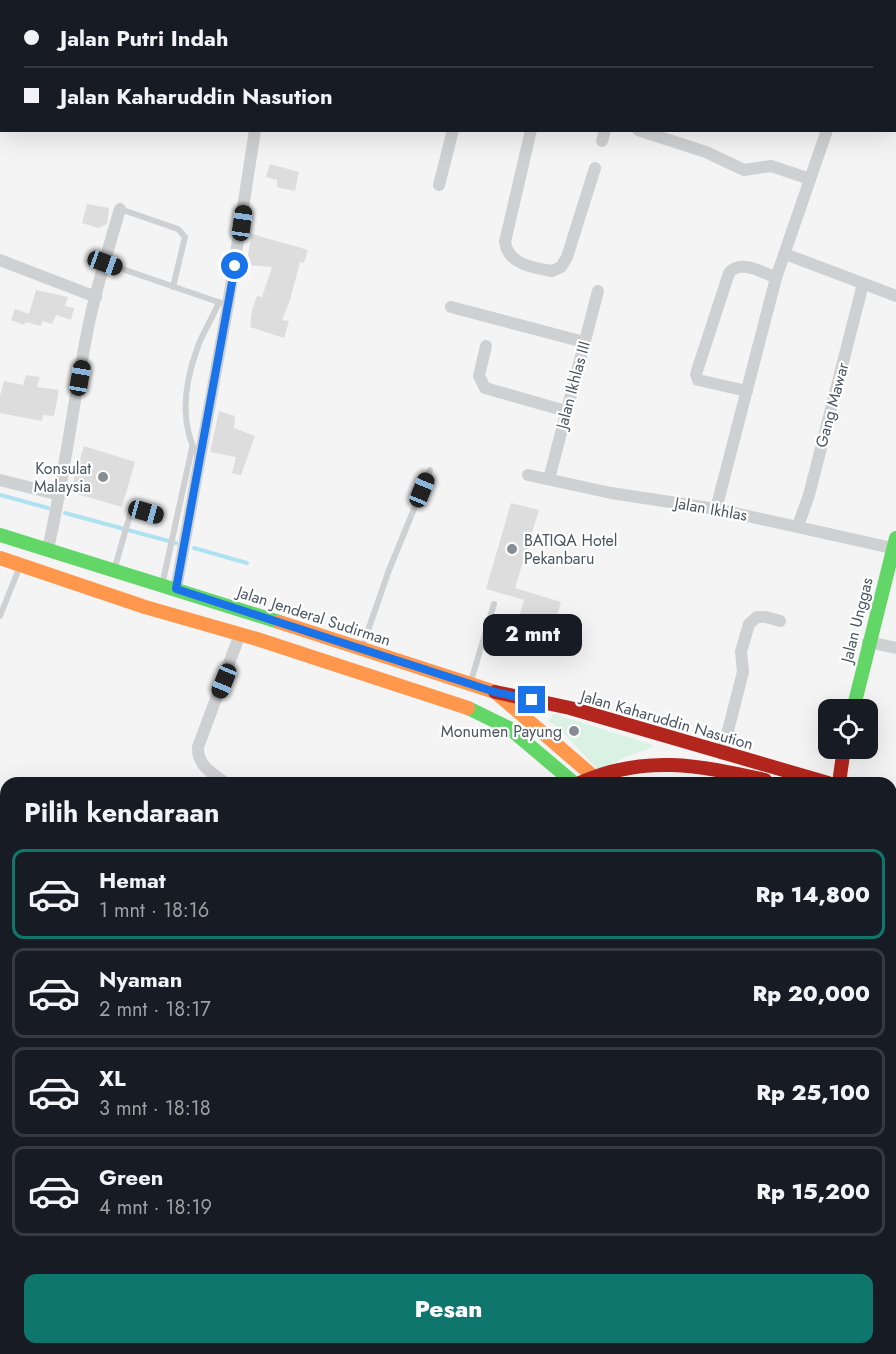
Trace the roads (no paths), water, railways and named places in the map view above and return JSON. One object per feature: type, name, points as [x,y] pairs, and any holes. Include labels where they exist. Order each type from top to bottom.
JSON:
[{"type":"main road","name":"Jalan Jenderal Sudirman","points":[[0,535],[495,692],[593,777]]},
{"type":"main road","name":"Jalan Unggas","points":[[855,699],[868,642],[895,545]]},
{"type":"main road","points":[[0,558],[144,607],[240,634],[478,711],[509,728],[567,777]]},
{"type":"main road","points":[[144,607],[157,583]]},
{"type":"main road","name":"Jalan Kaharuddin Nasution","points":[[495,692],[570,708],[806,777]]},
{"type":"main road","points":[[840,777],[842,759]]},
{"type":"main road","name":"Jalan Kaharuddin Nasution","points":[[605,777],[621,767],[671,763],[738,777]]},
{"type":"street","points":[[176,589],[200,461],[224,304],[255,132]]},
{"type":"street","points":[[440,184],[453,132]]},
{"type":"street","points":[[531,132],[505,242],[506,250],[515,260],[552,271],[561,267],[567,257],[595,168]]},
{"type":"street","points":[[644,132],[706,152],[744,170],[771,166],[810,179]]},
{"type":"street","points":[[716,509],[776,278],[826,132]]},
{"type":"street","points":[[48,549],[96,297],[120,209]]},
{"type":"street","points":[[785,254],[896,296]]},
{"type":"street","points":[[0,260],[96,297]]},
{"type":"street","points":[[747,392],[698,380],[696,374],[732,268],[742,266],[776,278]]},
{"type":"street","name":"Gang Mawar","points":[[798,526],[809,495],[863,284]]},
{"type":"street","name":"Jalan Ikhlas III","points":[[549,479],[598,291]]},
{"type":"street","points":[[451,307],[584,342]]},
{"type":"street","points":[[486,346],[479,376],[485,388],[566,411]]},
{"type":"street","name":"Jalan Ikhlas","points":[[528,475],[611,494],[716,509],[895,545]]},
{"type":"street","points":[[0,480],[60,495]]},
{"type":"street","points":[[722,754],[743,672],[741,652],[749,624],[757,617],[780,621]]},
{"type":"street","points":[[217,777],[204,767],[198,754],[198,747],[240,634]]},
{"type":"street","points":[[868,642],[896,648]]},
{"type":"lane","points":[[120,209],[178,228],[184,233],[173,287]]},
{"type":"lane","points":[[105,263],[224,304],[197,347],[188,384],[184,416],[193,447],[200,461]]},
{"type":"lane","points":[[157,583],[170,553],[193,447]]},
{"type":"lane","points":[[361,648],[389,570],[430,470]]},
{"type":"lane","points":[[113,570],[132,508],[159,516]]},
{"type":"lane","points":[[0,616],[21,564]]},
{"type":"lane","points":[[470,684],[494,604]]},
{"type":"waterway","points":[[0,495],[48,508]]},
{"type":"waterway","points":[[65,513],[176,543]]},
{"type":"waterway","points":[[194,548],[247,563]]},
{"type":"place","name":"Konsulat Malaysia","points":[[103,477]]},
{"type":"place","name":"BATIQA Hotel Pekanbaru","points":[[512,549]]},
{"type":"place","name":"Monumen Payung","points":[[574,731]]}]
